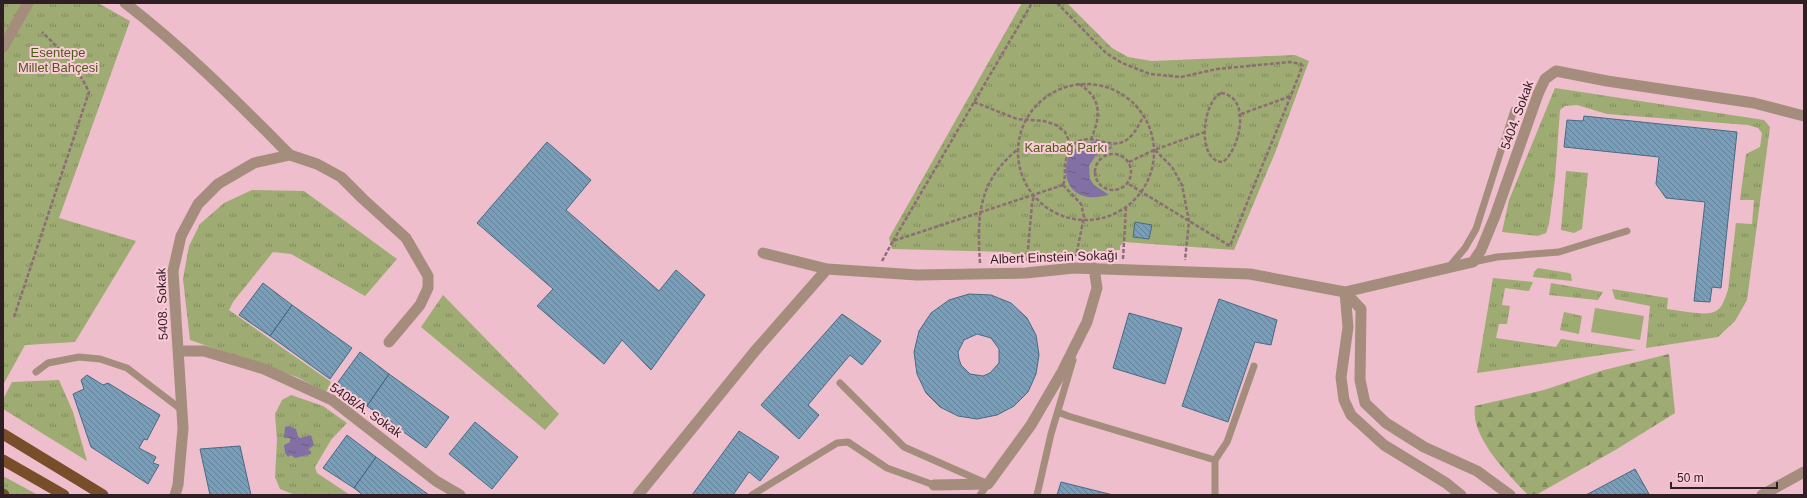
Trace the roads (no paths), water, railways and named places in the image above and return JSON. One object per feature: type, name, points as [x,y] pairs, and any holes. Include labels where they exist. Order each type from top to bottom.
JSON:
[{"type":"highway","points":[[3,434],[103,495]]},
{"type":"highway","points":[[3,460],[64,495]]},
{"type":"street","points":[[3,47],[28,3]]},
{"type":"street","points":[[125,3],[164,33],[230,95],[290,155],[317,164],[341,177],[406,238],[428,276],[428,288],[420,305],[389,342]]},
{"type":"street","name":"5404. Sokak","points":[[1473,262],[1481,250],[1495,216],[1538,94],[1545,79],[1556,71],[1607,81],[1754,103],[1804,116]]},
{"type":"street","name":"5408. Sokak","points":[[175,495],[178,485],[184,428],[172,271],[182,236],[198,204],[218,184],[254,163],[290,155]]},
{"type":"street","name":"Albert Einstein Sokağı","points":[[763,253],[826,269],[917,275],[1026,273],[1074,268],[1123,269],[1183,273],[1250,274],[1345,292]]},
{"type":"street","points":[[1345,292],[1473,262]]},
{"type":"street","points":[[934,485],[988,484],[1030,425],[1062,372],[1087,322],[1097,288],[1094,268]]},
{"type":"street","points":[[638,495],[755,351],[826,269]]},
{"type":"street","points":[[1345,292],[1348,327],[1341,376],[1344,400],[1351,415],[1384,445],[1446,483],[1461,495]]},
{"type":"street","points":[[1345,292],[1360,309],[1360,380],[1365,403],[1386,423],[1424,447],[1477,471],[1510,495]]},
{"type":"street","name":"5408/A. Sokak","points":[[178,351],[204,351],[264,370],[332,400],[436,481],[460,495]]},
{"type":"street","points":[[1762,495],[1804,472]]},
{"type":"lane","points":[[1448,267],[1465,248],[1476,229],[1514,110]]},
{"type":"lane","points":[[1473,262],[1497,257],[1559,252],[1627,231]]},
{"type":"lane","points":[[1037,495],[1051,434],[1068,373],[1087,322]]},
{"type":"lane","points":[[36,372],[48,363],[79,357],[100,359],[127,368],[182,410]]},
{"type":"lane","points":[[1214,495],[1215,460],[1227,442],[1254,366]]},
{"type":"lane","points":[[840,383],[904,447],[988,484],[980,495]]},
{"type":"lane","points":[[1058,412],[1215,460]]},
{"type":"lane","points":[[752,495],[837,443],[848,442],[887,468],[934,485]]},
{"type":"water","points":[[1096,141],[1113,148],[1096,155],[1089,166],[1090,179],[1094,185],[1109,195],[1088,197],[1081,195],[1070,186],[1067,179],[1066,165],[1072,152],[1078,147]]},
{"type":"water","points":[[289,426],[296,429],[300,438],[311,435],[314,445],[308,450],[311,451],[311,454],[295,458],[291,455],[288,457],[285,453],[284,445],[290,442],[290,438],[284,438],[285,427]]},
{"type":"park label","name":"Esentepe Millet Bahçesi","points":[[58,60]]},
{"type":"park label","name":"Karabağ Parkı","points":[[1066,147]]}]
